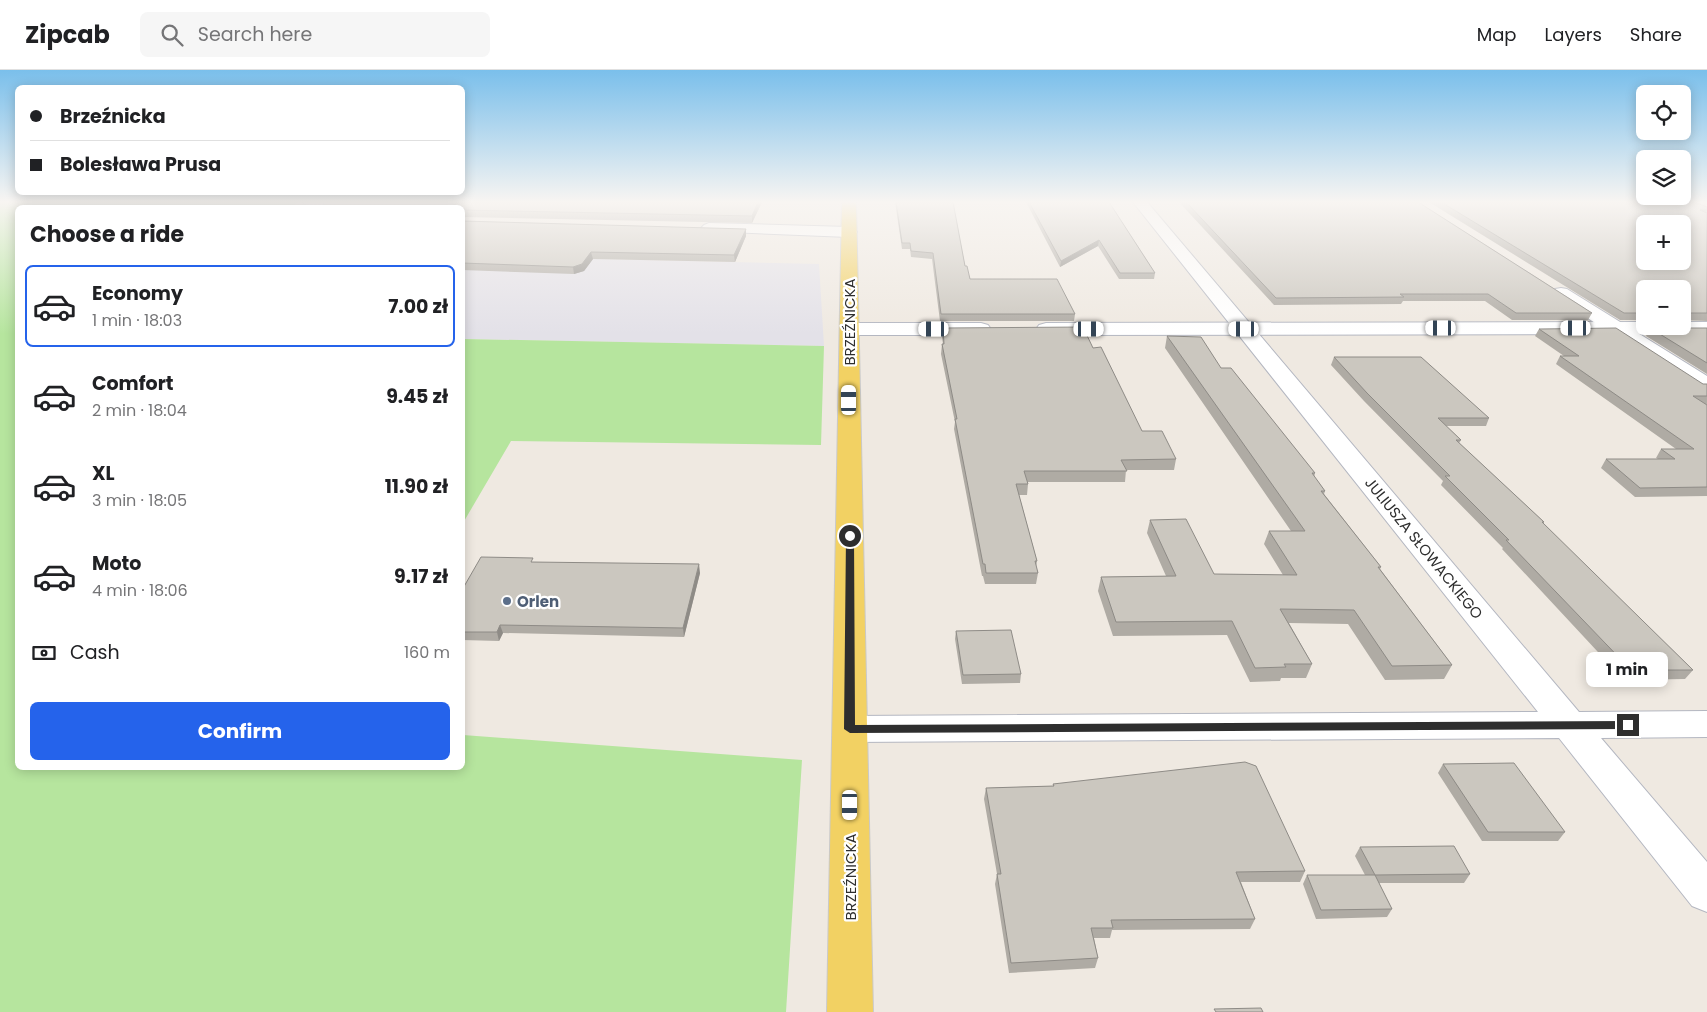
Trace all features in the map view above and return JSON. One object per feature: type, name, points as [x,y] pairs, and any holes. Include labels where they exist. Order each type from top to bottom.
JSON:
[{"type":"main road","name":"BRZEŹNICKA","points":[[849,246],[850,1012]]},
{"type":"street","name":"JULIUSZA SŁOWACKIEGO","points":[[1176,246],[1707,894]]},
{"type":"street","points":[[1546,284],[1707,385]]},
{"type":"street","points":[[1031,329],[1707,328]]},
{"type":"street","points":[[850,329],[1002,329]]},
{"type":"street","points":[[850,729],[1707,724]]},
{"type":"shaded area","points":[[465,256],[819,264],[824,346],[465,339]]},
{"type":"green space","points":[[0,246],[15,246],[15,770],[465,770],[465,735],[802,760],[786,1012],[0,1012]]},
{"type":"green space","points":[[465,339],[824,346],[821,445],[511,441],[465,520]]},
{"type":"building","points":[[465,246],[738,246],[734,255],[591,252],[582,264],[573,267],[465,263]]},
{"type":"building","points":[[910,246],[961,246],[965,266],[967,266],[970,279],[1057,279],[1075,314],[941,314],[933,253],[911,251]]},
{"type":"building","points":[[1053,246],[1088,246],[1061,261]]},
{"type":"building","points":[[1103,246],[1137,246],[1155,273],[1120,273]]},
{"type":"building","points":[[1227,246],[1487,246],[1592,313],[1516,313],[1488,294],[1400,294],[1404,297],[1276,298]]},
{"type":"building","points":[[1513,246],[1636,246],[1636,270],[1691,270],[1691,246],[1707,246],[1707,313],[1691,313],[1691,280],[1636,280],[1636,313],[1624,313]]},
{"type":"building","points":[[1083,327],[1093,348],[1101,347],[1142,431],[1162,431],[1176,459],[1121,460],[1127,471],[1024,471],[1028,484],[1016,484],[1037,561],[1035,561],[1038,573],[986,573],[955,419],[957,419],[942,344],[944,344],[943,328]]},
{"type":"building","points":[[1616,328],[1703,384],[1707,384],[1707,396],[1693,396],[1707,405],[1707,487],[1640,488],[1606,459],[1675,459],[1661,449],[1694,449],[1560,356],[1579,356],[1539,329]]},
{"type":"building","points":[[1691,328],[1707,328],[1707,363],[1661,335],[1691,335]]},
{"type":"building","points":[[1167,336],[1201,337],[1221,368],[1231,368],[1315,473],[1312,473],[1325,491],[1321,491],[1381,567],[1378,567],[1452,665],[1392,666],[1354,610],[1280,609],[1312,664],[1284,664],[1286,667],[1255,668],[1232,621],[1116,622],[1101,577],[1176,576],[1150,520],[1186,519],[1214,574],[1297,575],[1269,531],[1305,531]]},
{"type":"building","points":[[1334,357],[1421,357],[1489,418],[1438,418],[1461,440],[1456,440],[1544,522],[1542,522],[1693,670],[1631,670],[1506,540],[1509,540],[1445,476],[1450,476]]},
{"type":"building","points":[[481,557],[533,558],[531,562],[699,564],[683,628],[500,625],[497,632],[465,632],[465,585]]},
{"type":"building","points":[[1011,630],[1021,674],[963,675],[956,631]]},
{"type":"building","points":[[1245,762],[1256,766],[1305,871],[1236,872],[1255,919],[1111,920],[1113,928],[1091,928],[1098,958],[1011,963],[997,874],[1001,874],[986,788],[1054,786],[1053,784]]},
{"type":"building","points":[[1514,763],[1565,832],[1488,832],[1443,764]]},
{"type":"building","points":[[1454,846],[1470,874],[1375,875],[1360,847]]},
{"type":"building","points":[[1307,875],[1375,875],[1392,909],[1321,910]]},
{"type":"building","points":[[1261,1008],[1263,1012],[1216,1012],[1214,1009]]},
{"type":"place","name":"Orlen","points":[[507,601]]},
{"type":"route","points":[[850,536],[848,675],[850,729],[1628,725]]}]
